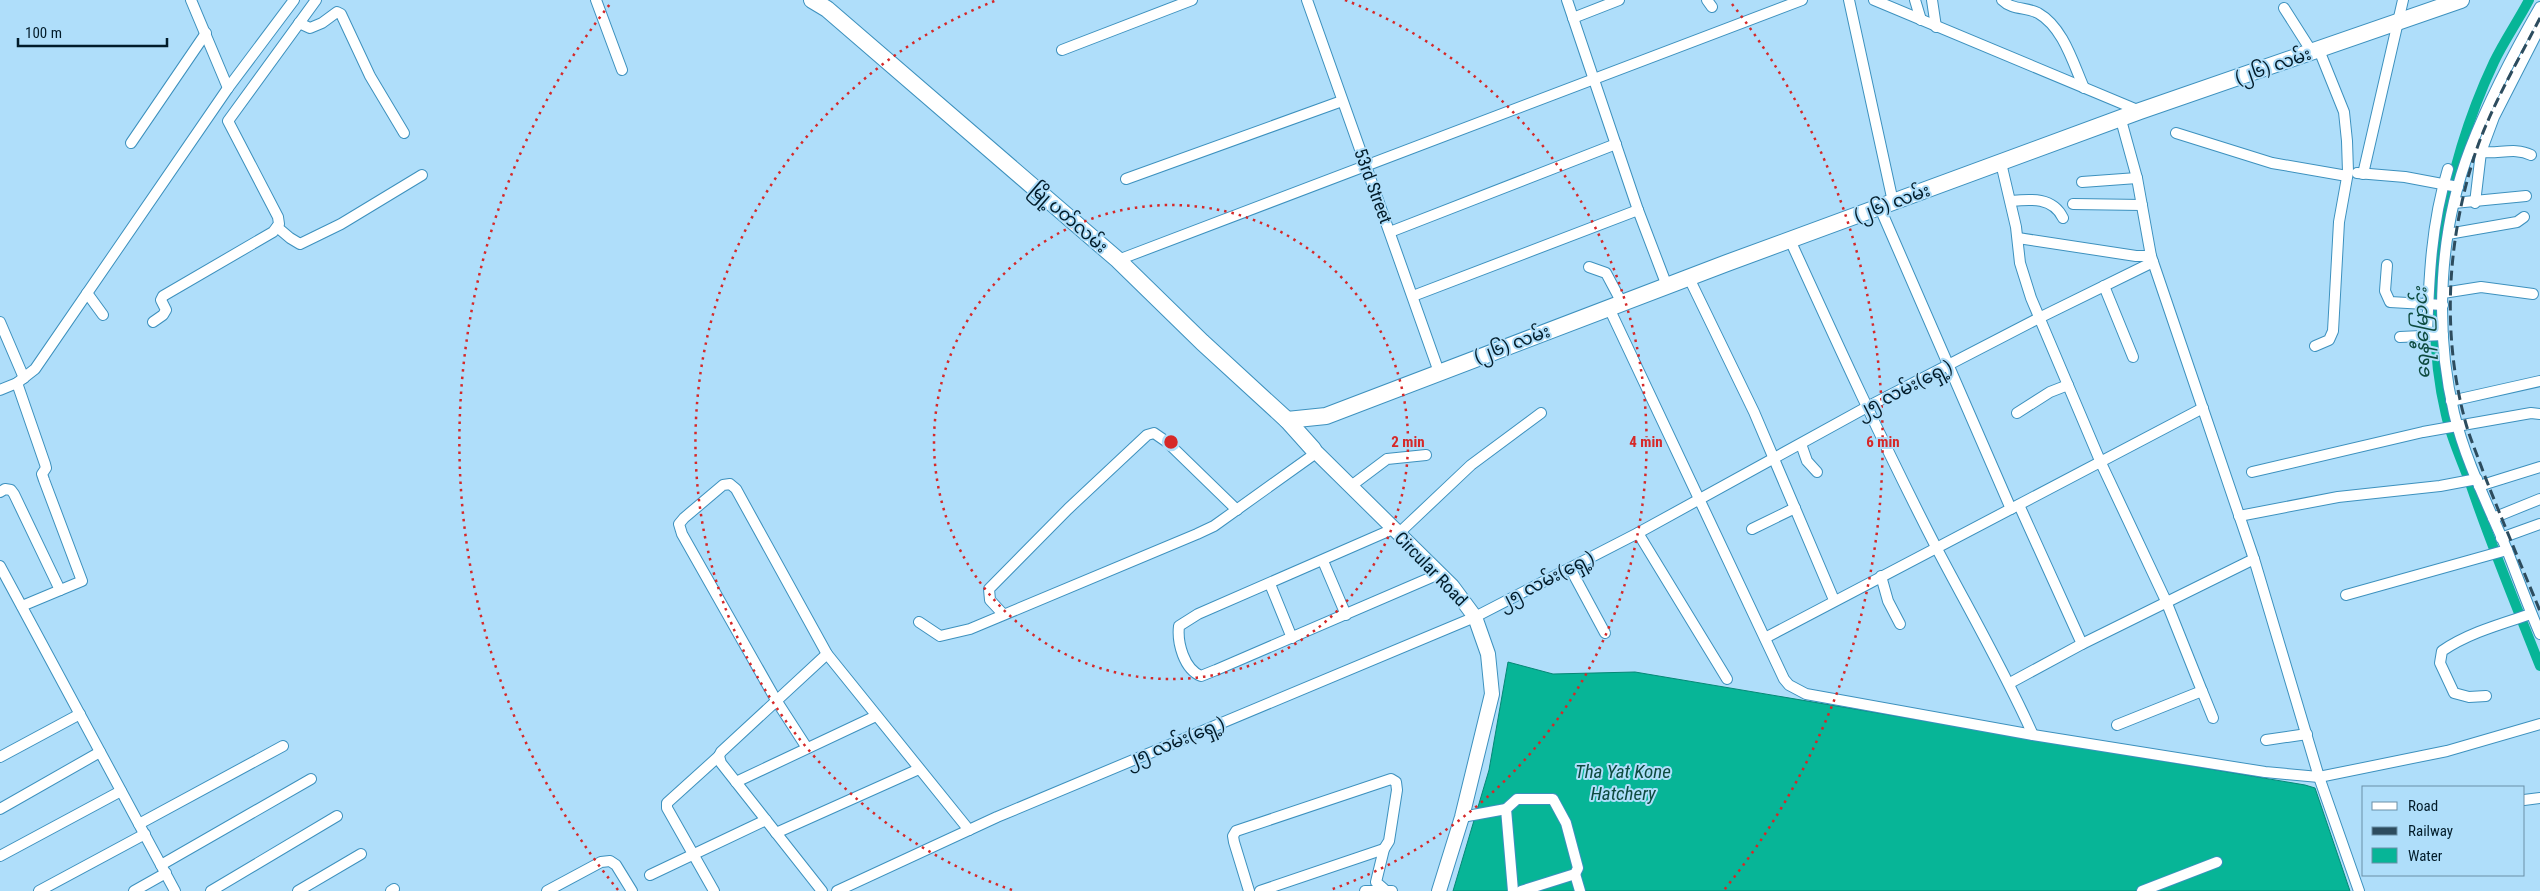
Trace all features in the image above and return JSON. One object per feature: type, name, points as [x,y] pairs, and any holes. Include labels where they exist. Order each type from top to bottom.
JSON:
[{"type":"main road","name":"မြို့ပတ်လမ်း","points":[[812,0],[834,15],[1118,260],[1162,304],[1286,420],[1314,451]]},
{"type":"main road","name":"(၂၆) လမ်း","points":[[1286,420],[1326,416],[1688,278],[2121,120],[2140,111],[2461,0]]},
{"type":"main road","points":[[1314,451],[1316,429],[1326,416]]},
{"type":"street","points":[[191,0],[228,88]]},
{"type":"street","points":[[0,390],[20,381],[35,369],[228,88],[294,0]]},
{"type":"street","points":[[153,322],[163,315],[166,310],[161,300],[163,296],[273,232],[279,224],[278,217],[228,121],[316,0]]},
{"type":"street","points":[[596,0],[622,70]]},
{"type":"street","points":[[1062,50],[1192,0]]},
{"type":"street","name":"53rd Street","points":[[1306,0],[1439,372]]},
{"type":"street","points":[[1567,0],[1638,210],[1668,286]]},
{"type":"street","points":[[1573,18],[1619,0]]},
{"type":"street","points":[[1118,260],[1592,78],[1802,0]]},
{"type":"street","points":[[1849,0],[1886,205],[1899,256],[2015,507],[2082,644]]},
{"type":"street","points":[[1875,0],[2140,111]]},
{"type":"street","points":[[1915,0],[1921,20]]},
{"type":"street","points":[[1932,0],[1936,26]]},
{"type":"street","points":[[2002,0],[2013,7],[2028,10],[2048,20],[2057,32],[2084,88]]},
{"type":"street","points":[[2362,174],[2403,0]]},
{"type":"street","points":[[2427,336],[2432,243],[2450,186],[2470,150],[2494,94],[2540,7]]},
{"type":"street","points":[[2284,8],[2316,51],[2344,112],[2348,174],[2336,259],[2333,331],[2329,340],[2315,346]]},
{"type":"street","points":[[299,23],[310,28],[322,23],[337,12],[341,14],[370,76],[404,134]]},
{"type":"street","points":[[2475,202],[2481,152],[2503,95],[2540,27]]},
{"type":"street","points":[[131,143],[206,33]]},
{"type":"street","points":[[1126,179],[1342,100]]},
{"type":"street","points":[[2121,120],[2137,178],[2152,259],[2254,559],[2319,777],[2359,891]]},
{"type":"street","points":[[2176,133],[2234,153],[2272,163],[2348,174],[2407,178],[2450,186]]},
{"type":"street","points":[[1390,232],[1616,144]]},
{"type":"street","points":[[2470,150],[2481,152],[2520,151],[2531,154]]},
{"type":"street","points":[[2001,163],[2018,238],[2024,279],[2102,463],[2166,602],[2214,718]]},
{"type":"street","points":[[2448,169],[2454,203],[2448,234],[2443,305],[2451,401],[2457,426],[2478,482],[2540,634]]},
{"type":"street","points":[[277,227],[300,244],[341,224],[422,175]]},
{"type":"street","points":[[2082,182],[2137,178]]},
{"type":"street","points":[[2454,203],[2526,196]]},
{"type":"street","points":[[2010,201],[2040,200],[2050,203],[2058,209],[2062,218]]},
{"type":"street","points":[[2073,204],[2142,204]]},
{"type":"street","points":[[1413,296],[1638,210]]},
{"type":"street","points":[[2448,234],[2517,222],[2524,218]]},
{"type":"street","points":[[2018,238],[2152,259]]},
{"type":"street","points":[[1790,240],[1867,408],[1937,547],[2010,683],[2033,735]]},
{"type":"street","name":"၂၅ လမ်း(ရှေ့)","points":[[837,891],[968,830],[1136,757],[1475,617],[1638,533],[1697,499],[1867,408],[2104,286],[2152,259]]},
{"type":"street","points":[[2387,265],[2385,292],[2394,303],[2443,305]]},
{"type":"street","points":[[1589,267],[1606,274],[1616,306],[1697,499],[1786,683],[1806,694],[2033,735],[2265,772],[2319,777],[2447,751],[2540,724]]},
{"type":"street","points":[[1688,278],[1754,412],[1834,600]]},
{"type":"street","points":[[2104,286],[2133,357]]},
{"type":"street","points":[[2443,292],[2481,287],[2534,294]]},
{"type":"street","points":[[87,292],[103,315]]},
{"type":"street","points":[[0,322],[45,464],[46,468],[42,474],[82,581],[22,606]]},
{"type":"street","points":[[2400,337],[2444,335]]},
{"type":"street","points":[[2451,401],[2540,381]]},
{"type":"street","points":[[2017,413],[2050,392],[2068,384]]},
{"type":"street","points":[[1765,638],[1834,600],[2102,463],[2203,408]]},
{"type":"street","points":[[1440,574],[1201,676],[1194,673],[1188,664],[1178,637],[1179,626],[1198,614],[1372,539],[1396,532],[1471,465],[1541,413]]},
{"type":"street","points":[[2252,472],[2427,431],[2531,413],[2540,414]]},
{"type":"street","points":[[1003,614],[990,600],[989,589],[1068,509],[1147,435],[1154,433],[1167,442],[1237,510]]},
{"type":"street","points":[[1801,444],[1807,461],[1817,472]]},
{"type":"street","points":[[919,622],[940,636],[970,629],[1197,534],[1214,526],[1237,510],[1314,451]]},
{"type":"street","name":"Circular Road","points":[[1314,451],[1452,586],[1475,617],[1488,654],[1492,694],[1462,817],[1440,891]]},
{"type":"street","points":[[1351,486],[1387,459],[1426,456]]},
{"type":"street","points":[[2239,516],[2338,497],[2478,482],[2540,467]]},
{"type":"street","points":[[807,748],[776,700],[682,534],[679,524],[723,485],[730,484],[736,489],[827,654],[968,830]]},
{"type":"street","points":[[0,492],[6,489],[11,490],[14,494],[60,590]]},
{"type":"street","points":[[2493,518],[2540,499]]},
{"type":"street","points":[[1752,529],[1795,508]]},
{"type":"street","points":[[2501,538],[2540,524]]},
{"type":"street","points":[[1638,533],[1727,679]]},
{"type":"street","points":[[2346,595],[2506,550]]},
{"type":"street","points":[[2010,683],[2082,644],[2254,559]]},
{"type":"street","points":[[1323,561],[1346,614]]},
{"type":"street","points":[[0,566],[175,891]]},
{"type":"street","points":[[1570,568],[1605,633]]},
{"type":"street","points":[[1881,576],[1888,601],[1900,624]]},
{"type":"street","points":[[1270,584],[1292,638]]},
{"type":"street","points":[[2486,696],[2469,697],[2454,693],[2439,660],[2442,652],[2452,644],[2531,614]]},
{"type":"street","points":[[714,891],[667,808],[667,804],[827,654]]},
{"type":"street","points":[[2116,725],[2202,691]]},
{"type":"street","points":[[0,757],[80,714]]},
{"type":"street","points":[[736,782],[876,716]]},
{"type":"street","points":[[2266,740],[2307,734]]},
{"type":"street","points":[[139,824],[284,746]]},
{"type":"street","points":[[0,809],[100,752]]},
{"type":"street","points":[[719,756],[721,763],[822,891]]},
{"type":"street","points":[[776,833],[919,769]]},
{"type":"street","points":[[134,891],[164,869],[312,779]]},
{"type":"street","points":[[1249,891],[1234,842],[1233,836],[1236,831],[1391,779],[1396,782],[1397,790],[1388,841],[1376,882],[1388,890]]},
{"type":"street","points":[[0,856],[121,791]]},
{"type":"street","points":[[2525,800],[2540,798]]},
{"type":"street","points":[[1462,817],[1506,809],[1517,800],[1553,799],[1566,823],[1579,864],[1575,874],[1580,891]]},
{"type":"street","points":[[1506,809],[1514,891]]},
{"type":"street","points":[[211,891],[338,816]]},
{"type":"street","points":[[650,875],[766,820]]},
{"type":"street","points":[[39,891],[145,834]]},
{"type":"street","points":[[1260,891],[1384,850]]},
{"type":"street","points":[[298,891],[361,854]]},
{"type":"street","points":[[547,891],[601,862],[610,861],[616,865],[632,891]]},
{"type":"street","points":[[2142,891],[2216,862]]},
{"type":"street","points":[[1520,891],[1575,874]]},
{"type":"street","points":[[1365,891],[1388,890]]},
{"type":"water","name":"Tha Yat Kone Hatchery","points":[[1508,662],[1553,674],[1635,672],[2305,785],[2315,788],[2350,891],[1453,891],[1489,770]]},
{"type":"waterway","name":"ရေနီမြောင်း","points":[[2529,0],[2494,62],[2462,145],[2450,190],[2442,236],[2436,282],[2435,327],[2438,372],[2451,432],[2495,552],[2540,666]]},
{"type":"railway","points":[[2540,18],[2497,100],[2476,151],[2466,184],[2459,218],[2451,287],[2453,356],[2466,424],[2540,611]]}]
